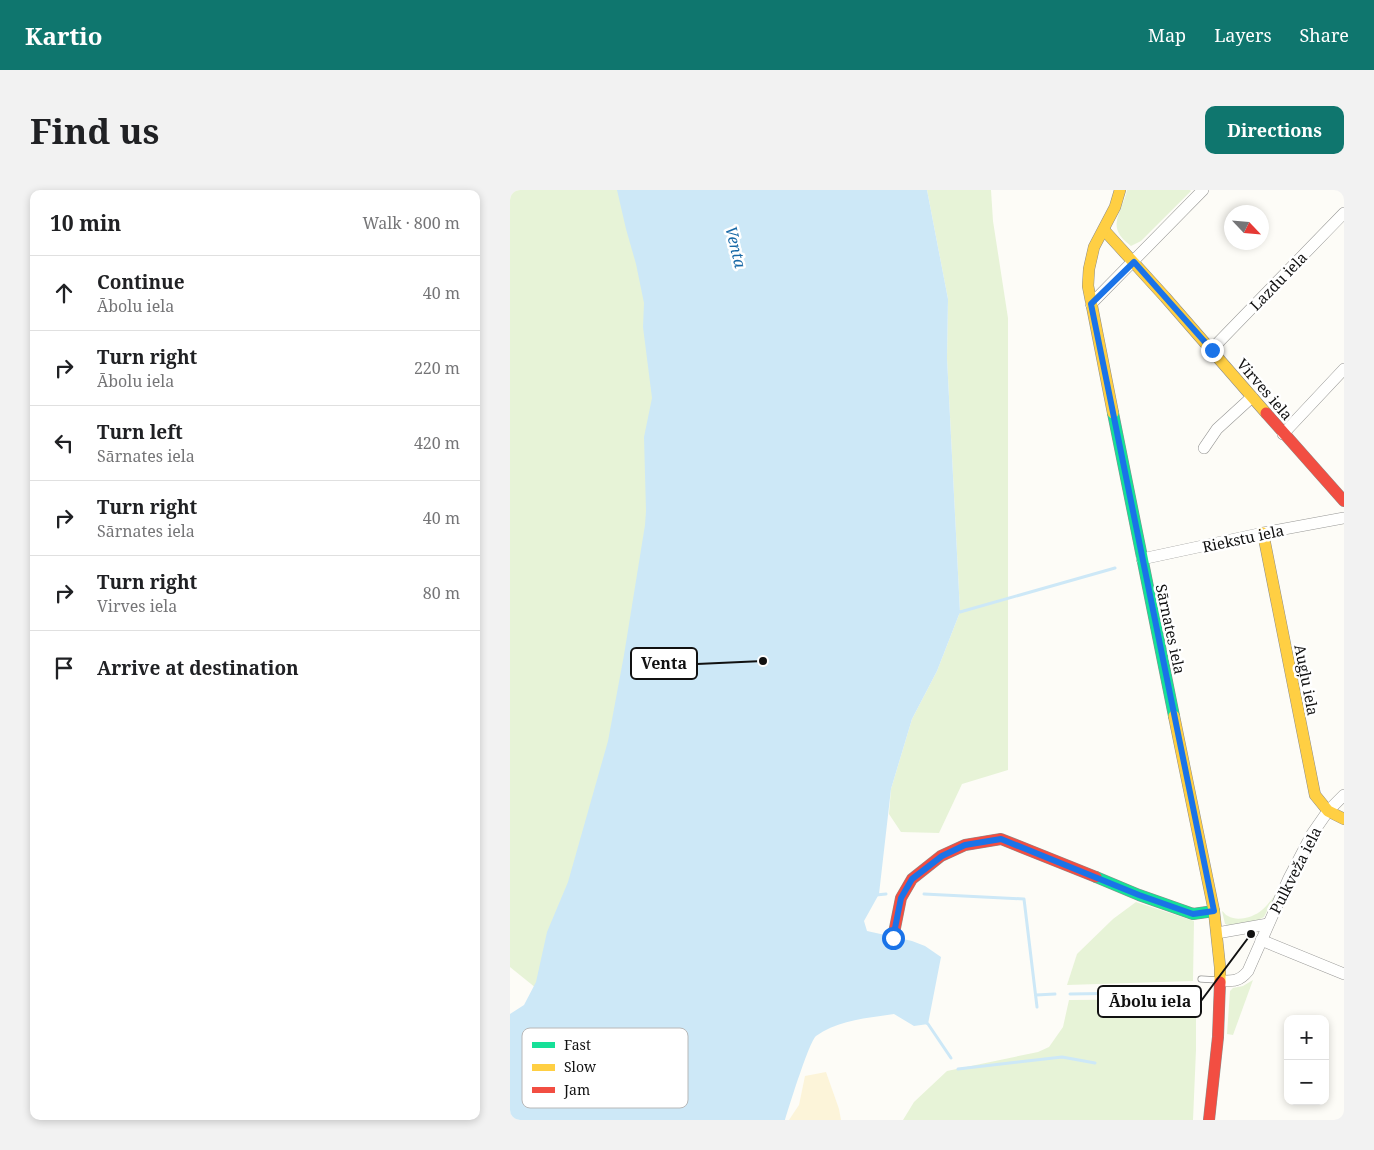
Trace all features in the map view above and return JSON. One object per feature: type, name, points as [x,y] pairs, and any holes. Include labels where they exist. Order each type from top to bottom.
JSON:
[{"type":"street","points":[[1091,304],[1088,286],[1089,268],[1094,247],[1115,207],[1120,190]]},
{"type":"street","points":[[1091,304],[1203,190]]},
{"type":"street","name":"Lazdu iela","points":[[1212,350],[1344,213]]},
{"type":"street","name":"Virves iela","points":[[1104,230],[1344,501]]},
{"type":"street","name":"Sārnates iela","points":[[1091,304],[1214,911],[1220,981],[1218,1037],[1209,1120]]},
{"type":"street","points":[[1283,434],[1344,369]]},
{"type":"street","points":[[1204,448],[1217,429],[1252,397]]},
{"type":"street","name":"Riekstu iela","points":[[1142,559],[1344,518]]},
{"type":"street","name":"Augļu iela","points":[[1263,534],[1315,795],[1328,811],[1344,819]]},
{"type":"street","name":"Pulkveža iela","points":[[1220,981],[1242,978],[1248,971],[1289,878],[1312,834],[1328,811],[1344,795]]},
{"type":"street","points":[[893,938],[901,898],[912,879],[942,856],[965,845],[1001,839],[1139,895],[1193,914],[1214,911]]},
{"type":"street","name":"Pulkveža iela","points":[[1217,933],[1268,924]]},
{"type":"street","points":[[1261,940],[1344,974]]},
{"type":"lane","points":[[1201,980],[1220,981]]},
{"type":"green space","points":[[510,190],[685,190],[611,1028],[585,1028],[510,967]]},
{"type":"green space","points":[[927,190],[991,190],[993,221],[1008,318],[1008,770],[962,784],[939,833],[901,832],[889,814],[891,789],[912,719],[937,671],[960,612],[947,358],[948,299]]},
{"type":"green space","points":[[1127,190],[1191,191],[1141,241],[1131,246],[1123,239],[1117,226],[1117,220]]},
{"type":"green space","points":[[1275,895],[1264,917],[1256,921],[1227,926],[1225,924],[1222,911],[1227,916],[1236,919],[1250,917],[1259,913]]},
{"type":"green space","points":[[1136,902],[1194,921],[1193,981],[1067,985],[1077,954],[1113,919]]},
{"type":"green space","points":[[1253,980],[1233,1035],[1227,1034],[1230,991]]},
{"type":"green space","points":[[1196,999],[1193,1120],[903,1120],[914,1102],[947,1071],[1038,1052],[1049,1047],[1063,1027],[1069,1000]]},
{"type":"sand","points":[[826,1072],[841,1120],[789,1120],[799,1105],[805,1076]]},
{"type":"water","points":[[617,190],[927,190],[948,299],[947,358],[960,612],[937,671],[912,719],[891,789],[879,894],[864,921],[867,931],[912,941],[925,946],[941,957],[928,1024],[914,1026],[894,1014],[843,1023],[816,1036],[804,1062],[785,1120],[510,1120],[510,1014],[524,1005],[536,982],[547,932],[568,882],[608,741],[645,525],[644,437],[652,398],[643,327],[644,303]]},
{"type":"waterway","points":[[957,611],[960,612],[1115,568]]},
{"type":"waterway","points":[[876,895],[886,894]]},
{"type":"waterway","points":[[924,894],[1024,899],[1037,1007]]},
{"type":"waterway","points":[[1070,994],[1200,992]]},
{"type":"waterway","points":[[1036,995],[1055,994]]},
{"type":"waterway","points":[[925,1022],[951,1058]]},
{"type":"waterway","points":[[958,1069],[1062,1057],[1095,1063]]},
{"type":"traffic: fast","points":[[1113,413],[1174,716]]},
{"type":"traffic: fast","points":[[1096,877],[1193,914],[1214,911]]},
{"type":"traffic: slow","points":[[1113,413],[1088,286],[1089,269],[1094,247],[1115,207],[1120,190]]},
{"type":"traffic: slow","points":[[1104,230],[1266,413]]},
{"type":"traffic: slow","points":[[1263,533],[1315,795],[1328,811],[1344,819]]},
{"type":"traffic: slow","points":[[1174,716],[1214,911],[1220,982]]},
{"type":"traffic: jam","points":[[1266,413],[1344,501]]},
{"type":"traffic: jam","points":[[893,938],[901,898],[912,879],[941,856],[965,845],[1001,839],[1096,877]]},
{"type":"traffic: jam","points":[[1209,1120],[1218,1037],[1220,982]]},
{"type":"place","name":"Venta","points":[[763,661]]},
{"type":"place","name":"Ābolu iela","points":[[1251,934]]},
{"type":"route","points":[[893,938],[901,898],[912,879],[942,856],[965,845],[1001,839],[1139,895],[1193,914],[1214,911],[1091,304],[1134,262],[1212,350]]}]
